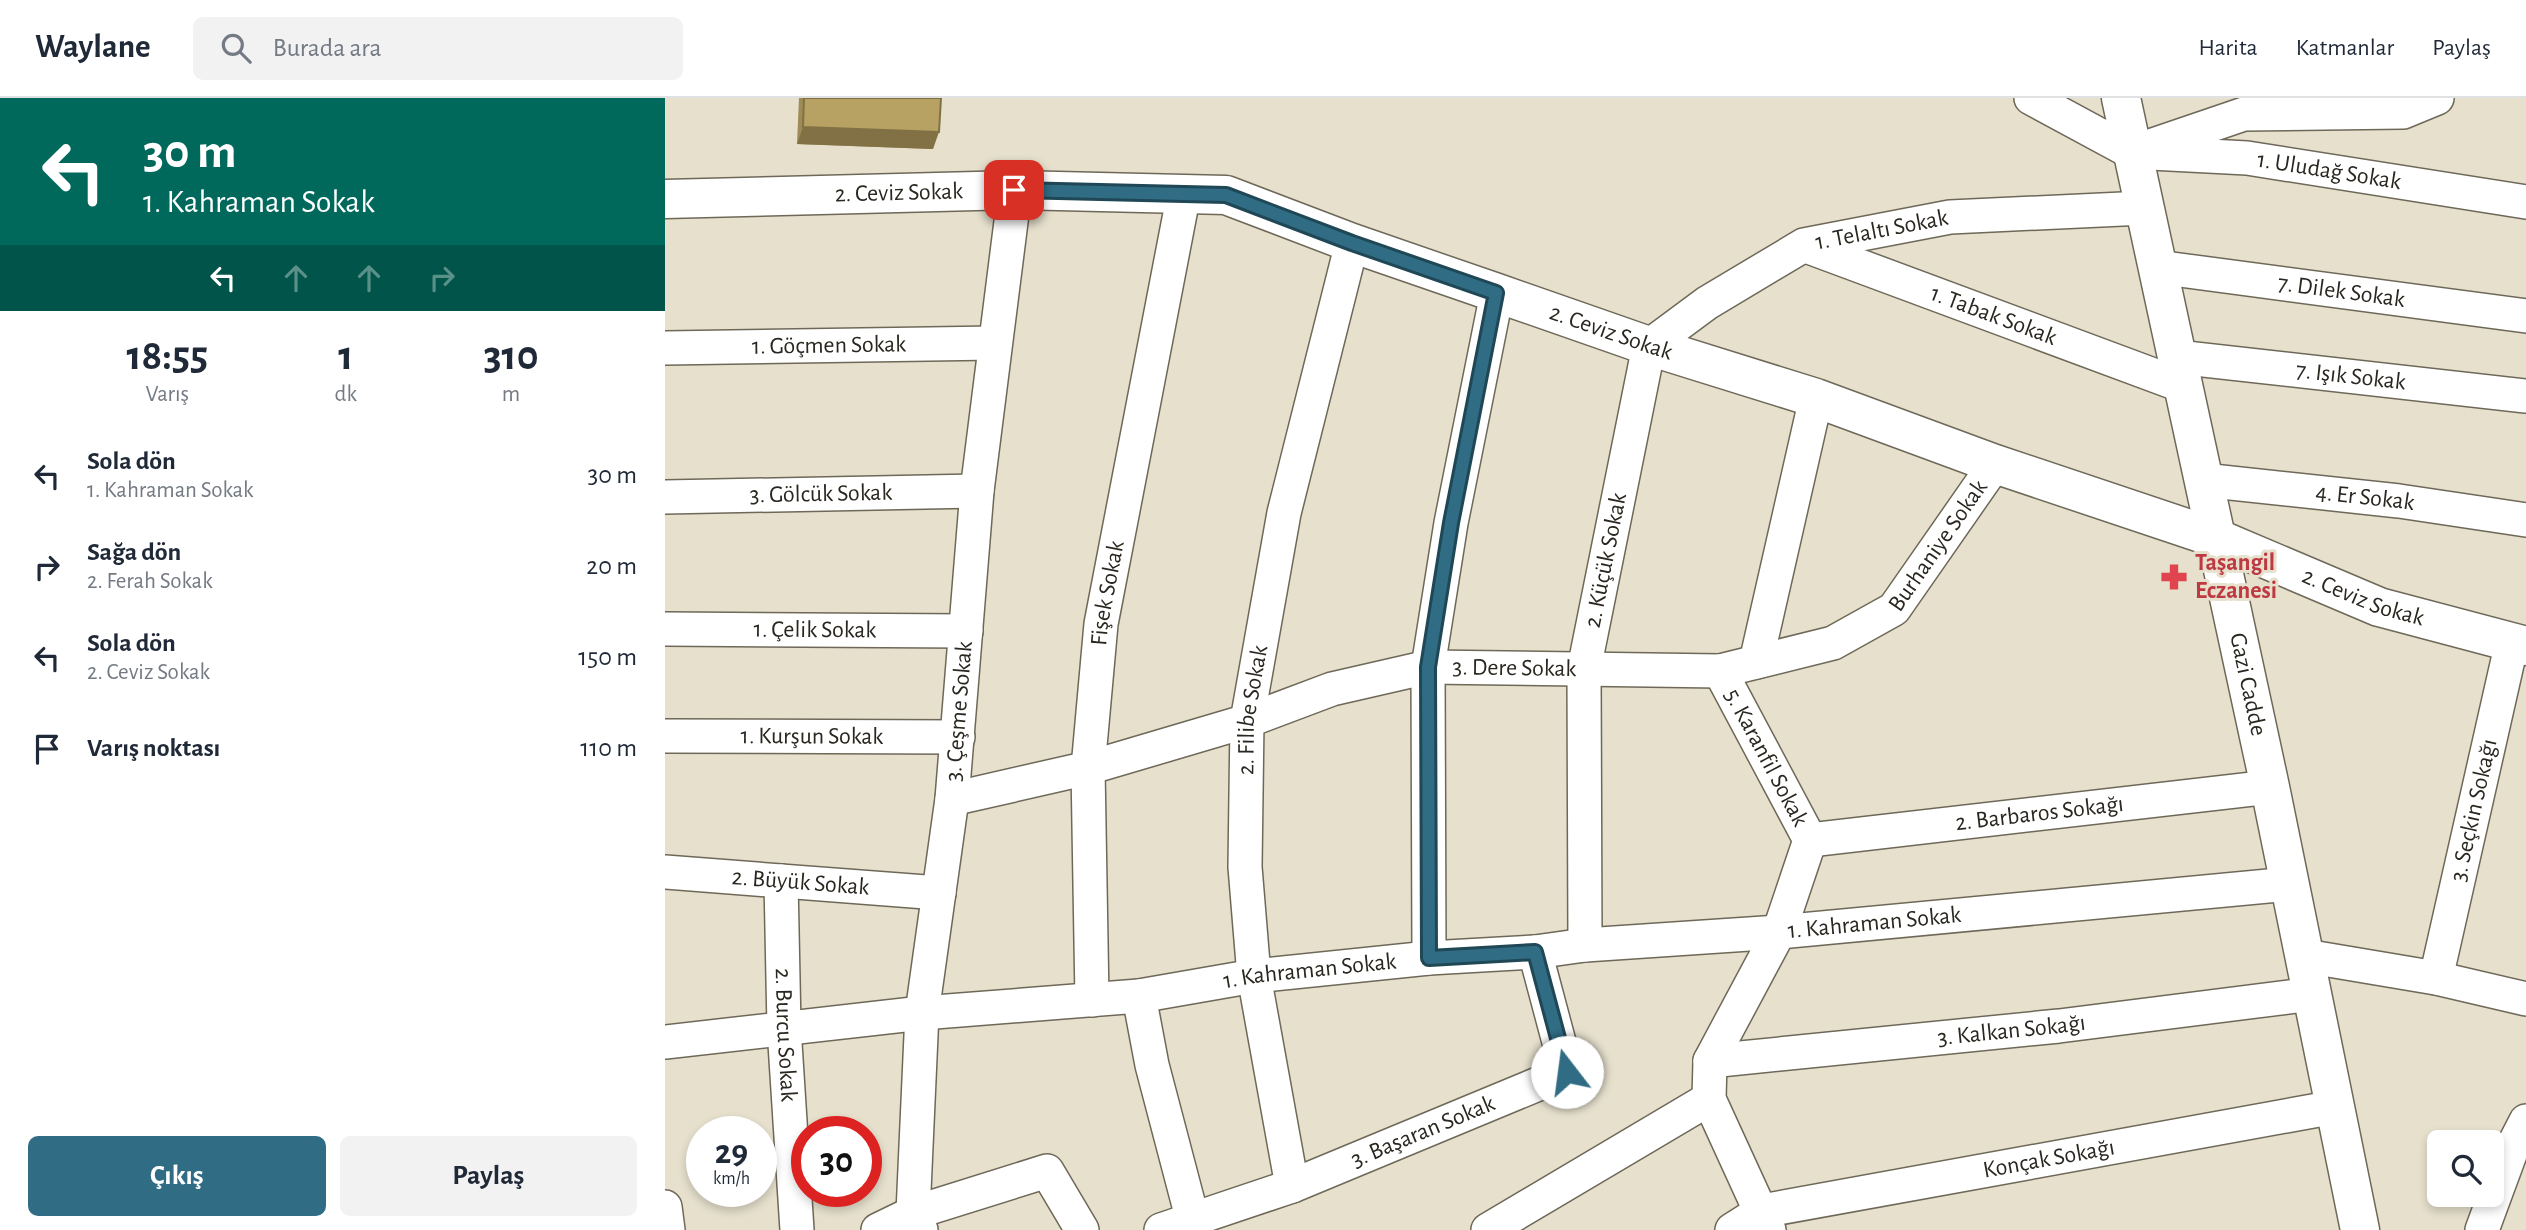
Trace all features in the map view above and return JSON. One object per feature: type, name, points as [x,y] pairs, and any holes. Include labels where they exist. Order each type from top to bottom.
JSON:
[{"type":"main road","name":"Gazi Cadde","points":[[2121,98],[2270,787],[2360,1230]]},
{"type":"main road","name":"2. Ceviz Sokak","points":[[665,199],[1014,190],[1226,195],[1352,243],[1496,293],[1649,346],[1816,398],[1995,464],[2216,538],[2379,607],[2519,644]]},
{"type":"street","points":[[2031,98],[2131,152],[2249,106],[2403,112],[2437,98]]},
{"type":"street","name":"1. Uludağ Sokak","points":[[2131,152],[2247,158],[2526,202]]},
{"type":"street","name":"3. Çeşme Sokak","points":[[917,1222],[922,1013],[952,799],[977,491],[1014,190]]},
{"type":"street","name":"Fişek Sokak","points":[[1092,1000],[1088,768],[1101,624],[1184,193]]},
{"type":"street","name":"1. Telaltı Sokak","points":[[1649,346],[1707,303],[1804,245],[1950,218],[2144,208]]},
{"type":"street","name":"2. Filibe Sokak","points":[[1292,1186],[1254,976],[1245,867],[1247,720],[1284,513],[1352,243]]},
{"type":"street","name":"1. Tabak Sokak","points":[[1804,245],[2180,371]]},
{"type":"street","name":"7. Dilek Sokak","points":[[2158,267],[2526,316]]},
{"type":"street","points":[[1429,958],[1428,667],[1451,523],[1496,293]]},
{"type":"street","name":"1. Göçmen Sokak","points":[[665,348],[995,343]]},
{"type":"street","name":"2. Küçük Sokak","points":[[1585,945],[1584,670],[1649,346]]},
{"type":"street","name":"7. Işık Sokak","points":[[2180,371],[2526,396]]},
{"type":"street","points":[[1756,662],[1816,398]]},
{"type":"street","name":"Burhaniye Sokak","points":[[1756,662],[1833,643],[1894,609],[1995,464]]},
{"type":"street","name":"4. Er Sokak","points":[[2203,480],[2399,501],[2526,520]]},
{"type":"street","name":"3. Gölcük Sokak","points":[[665,497],[977,491]]},
{"type":"street","name":"1. Çelik Sokak","points":[[665,629],[966,631]]},
{"type":"street","name":"3. Seçkin Sokağı","points":[[2436,978],[2519,644]]},
{"type":"street","name":"3. Dere Sokak","points":[[952,799],[1088,768],[1247,720],[1332,689],[1428,667],[1720,671],[1756,662]]},
{"type":"street","name":"5. Karanfil Sokak","points":[[1720,671],[1810,840],[1779,932],[1710,1061],[1709,1099],[1766,1221]]},
{"type":"street","name":"1. Kurşun Sokak","points":[[665,736],[958,737]]},
{"type":"street","name":"2. Barbaros Sokağı","points":[[1810,840],[2270,787]]},
{"type":"street","name":"2. Büyük Sokak","points":[[665,872],[939,894]]},
{"type":"street","name":"2. Burcu Sokak","points":[[781,881],[784,1028],[797,1230]]},
{"type":"street","name":"1. Kahraman Sokak","points":[[665,1042],[922,1013],[1139,996],[1254,976],[1429,958],[1779,932],[2290,884]]},
{"type":"street","name":"3. Başaran Sokak","points":[[1161,1230],[1292,1186],[1567,1072],[1535,952]]},
{"type":"street","points":[[2305,956],[2436,978],[2526,999]]},
{"type":"street","name":"3. Kalkan Sokağı","points":[[1710,1061],[2059,1026],[2312,995]]},
{"type":"street","points":[[1139,996],[1151,1065],[1193,1221]]},
{"type":"street","points":[[1488,1230],[1709,1099]]},
{"type":"street","name":"Konçak Sokağı","points":[[1766,1221],[2335,1107]]},
{"type":"street","points":[[2482,1230],[2522,1139]]},
{"type":"street","points":[[878,1230],[917,1222],[1047,1171],[1082,1230]]},
{"type":"street","points":[[665,1207],[668,1230]]},
{"type":"street","points":[[1732,1230],[1766,1221]]},
{"type":"building","points":[[804,98],[941,98],[939,132],[803,127]]},
{"type":"place","name":"Taşangil Eczanesi","points":[[2174,577]]},
{"type":"route","points":[[1014,190],[1226,195],[1352,243],[1496,293],[1451,523],[1428,667],[1429,958],[1535,952],[1567,1072]]}]
